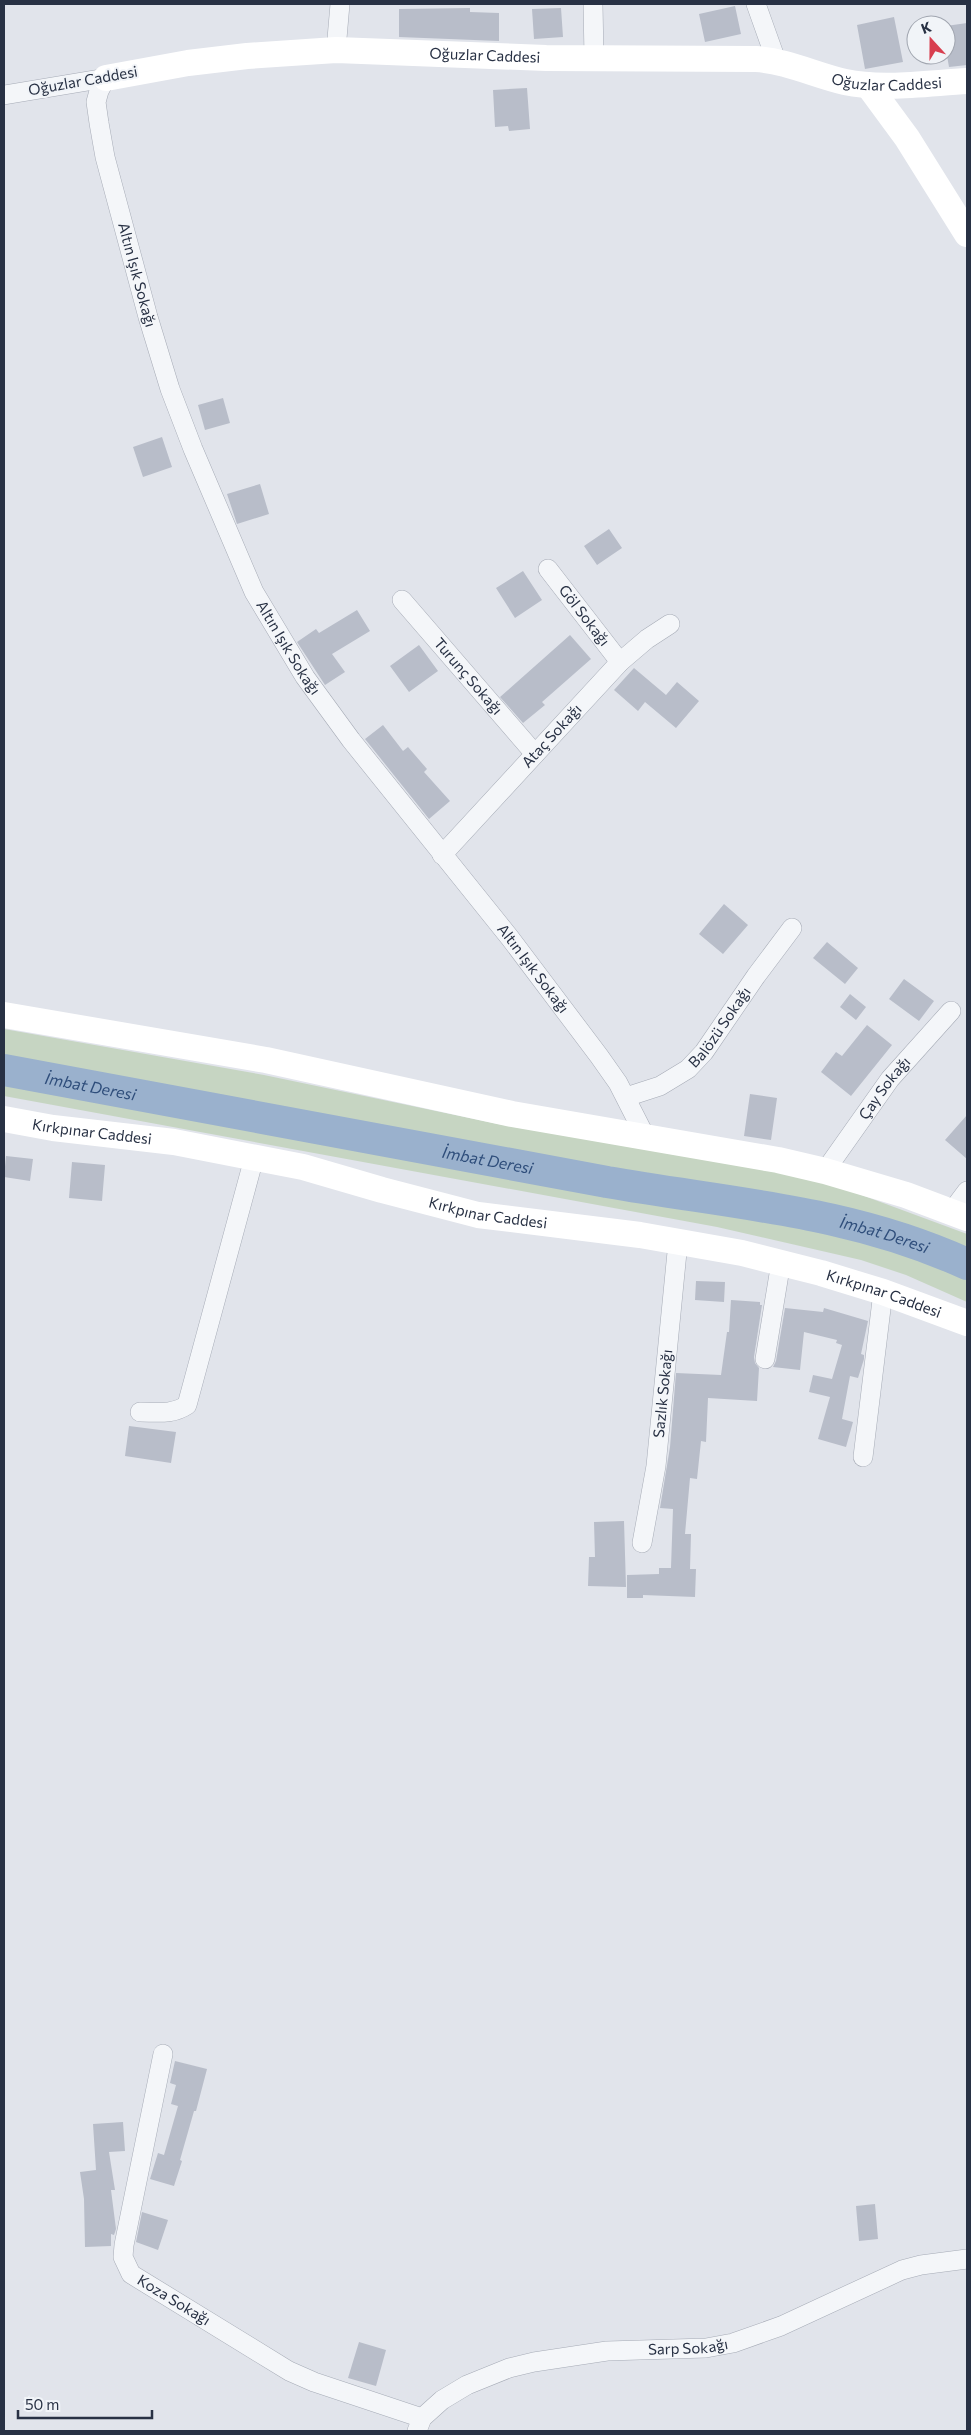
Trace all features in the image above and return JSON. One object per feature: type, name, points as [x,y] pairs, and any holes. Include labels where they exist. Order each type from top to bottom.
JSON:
[{"type":"street","points":[[336,50],[340,4]]},
{"type":"street","points":[[593,4],[594,58]]},
{"type":"street","points":[[756,4],[776,60]]},
{"type":"street","name":"Oğuzlar Caddesi","points":[[4,95],[208,60],[336,50],[594,58],[776,60],[845,82],[868,85],[967,81]]},
{"type":"street","name":"Altın Işık Sokağı","points":[[106,78],[98,91],[96,102],[105,157],[170,389],[221,518],[254,592],[305,677],[351,740],[516,946],[599,1056],[626,1097],[646,1138]]},
{"type":"street","points":[[868,85],[907,138],[967,234]]},
{"type":"street","name":"Göl Sokağı","points":[[548,569],[620,662]]},
{"type":"street","name":"Turunç Sokağı","points":[[402,600],[535,754]]},
{"type":"street","name":"Ataç Sokağı","points":[[442,854],[620,662],[646,639],[670,624]]},
{"type":"street","name":"Balözü Sokağı","points":[[626,1097],[660,1086],[688,1069],[704,1052],[756,976],[792,928]]},
{"type":"street","name":"Çay Sokağı","points":[[825,1171],[890,1079],[951,1011]]},
{"type":"street","points":[[4,1015],[266,1060],[512,1114],[646,1138],[721,1149],[825,1171],[962,1206]]},
{"type":"street","name":"Kırkpınar Caddesi","points":[[4,1119],[53,1128],[174,1142],[302,1167],[382,1190],[478,1214],[640,1235],[781,1262],[883,1292],[967,1323]]},
{"type":"street","points":[[140,1412],[167,1413],[179,1411],[187,1405],[254,1158]]},
{"type":"street","name":"Sazlık Sokağı","points":[[642,1542],[656,1466],[678,1242]]},
{"type":"street","points":[[766,1359],[781,1262]]},
{"type":"street","points":[[863,1457],[883,1292]]},
{"type":"street","name":"Koza Sokağı","points":[[163,2054],[124,2245],[123,2257],[131,2274],[289,2371],[420,2425]]},
{"type":"street","name":"Sarp Sokağı","points":[[420,2425],[430,2408],[467,2386],[509,2368],[534,2362],[607,2351],[706,2348],[733,2343],[781,2326],[902,2270],[921,2265],[967,2260]]},
{"type":"green space","points":[[4,1029],[264,1075],[498,1124],[821,1180],[967,1234],[967,1302],[906,1275],[861,1260],[717,1227],[4,1096]]},
{"type":"building","points":[[735,6],[741,34],[705,42],[699,14]]},
{"type":"building","points":[[470,8],[470,12],[499,13],[499,41],[399,37],[399,9]]},
{"type":"building","points":[[561,8],[563,37],[534,39],[532,9]]},
{"type":"building","points":[[894,17],[903,62],[865,69],[857,25]]},
{"type":"building","points":[[967,23],[967,65],[949,67],[949,65],[956,65],[956,25]]},
{"type":"building","points":[[527,88],[530,129],[509,131],[508,126],[495,127],[493,90]]},
{"type":"building","points":[[223,398],[230,423],[205,430],[198,405]]},
{"type":"building","points":[[162,437],[172,467],[143,477],[133,447]]},
{"type":"building","points":[[260,484],[269,514],[237,524],[227,494]]},
{"type":"building","points":[[609,529],[622,548],[597,565],[584,546]]},
{"type":"building","points":[[523,571],[542,600],[515,618],[496,588]]},
{"type":"building","points":[[357,610],[370,631],[332,654],[345,672],[325,685],[297,642],[316,629],[319,633]]},
{"type":"building","points":[[570,635],[591,659],[542,702],[545,705],[523,723],[500,697]]},
{"type":"building","points":[[419,645],[438,671],[409,692],[390,666]]},
{"type":"building","points":[[634,668],[666,695],[677,682],[699,701],[676,728],[645,702],[638,711],[614,690]]},
{"type":"building","points":[[383,725],[403,751],[408,747],[427,769],[424,772],[450,801],[429,819],[365,739]]},
{"type":"building","points":[[724,904],[748,925],[723,954],[699,934]]},
{"type":"building","points":[[827,942],[858,968],[845,984],[813,958]]},
{"type":"building","points":[[904,979],[934,1001],[919,1021],[889,999]]},
{"type":"building","points":[[850,994],[866,1007],[856,1020],[840,1007]]},
{"type":"building","points":[[867,1025],[892,1045],[851,1096],[821,1072],[836,1052],[842,1056]]},
{"type":"building","points":[[750,1094],[777,1098],[771,1140],[744,1136]]},
{"type":"building","points":[[967,1115],[967,1159],[945,1140]]},
{"type":"building","points":[[6,1156],[33,1159],[30,1181],[4,1177]]},
{"type":"building","points":[[72,1162],[105,1165],[102,1201],[69,1198]]},
{"type":"building","points":[[696,1281],[725,1282],[724,1302],[695,1300]]},
{"type":"building","points":[[731,1300],[760,1302],[760,1305],[762,1305],[754,1357],[755,1363],[759,1368],[757,1401],[708,1398],[706,1442],[701,1441],[697,1479],[690,1478],[685,1534],[691,1534],[690,1569],[696,1569],[695,1597],[643,1595],[643,1598],[627,1598],[627,1575],[659,1574],[659,1568],[671,1568],[673,1509],[660,1508],[670,1447],[676,1373],[721,1375],[727,1332],[729,1332]]},
{"type":"building","points":[[785,1308],[823,1312],[824,1308],[868,1321],[861,1354],[864,1355],[864,1359],[858,1378],[850,1376],[842,1419],[853,1422],[846,1447],[818,1439],[830,1397],[809,1392],[813,1375],[832,1379],[842,1345],[836,1343],[837,1340],[804,1332],[800,1370],[773,1367],[776,1361]]},
{"type":"building","points":[[129,1426],[176,1432],[171,1463],[125,1456]]},
{"type":"building","points":[[624,1521],[626,1587],[588,1586],[589,1557],[595,1557],[594,1522]]},
{"type":"building","points":[[175,2061],[207,2069],[174,2186],[150,2179],[158,2153],[164,2155],[178,2106],[171,2104],[176,2085],[170,2083]]},
{"type":"building","points":[[123,2122],[125,2151],[109,2152],[115,2190],[111,2190],[116,2229],[114,2235],[111,2234],[111,2246],[85,2247],[84,2199],[80,2172],[96,2170],[93,2124]]},
{"type":"building","points":[[875,2204],[878,2239],[859,2241],[856,2206]]},
{"type":"building","points":[[142,2212],[168,2220],[158,2250],[136,2242]]},
{"type":"building","points":[[359,2342],[386,2350],[376,2386],[348,2378]]},
{"type":"waterway","name":"İmbat Deresi","points":[[4,1070],[607,1182],[790,1211],[879,1232],[923,1246],[967,1264]]}]
